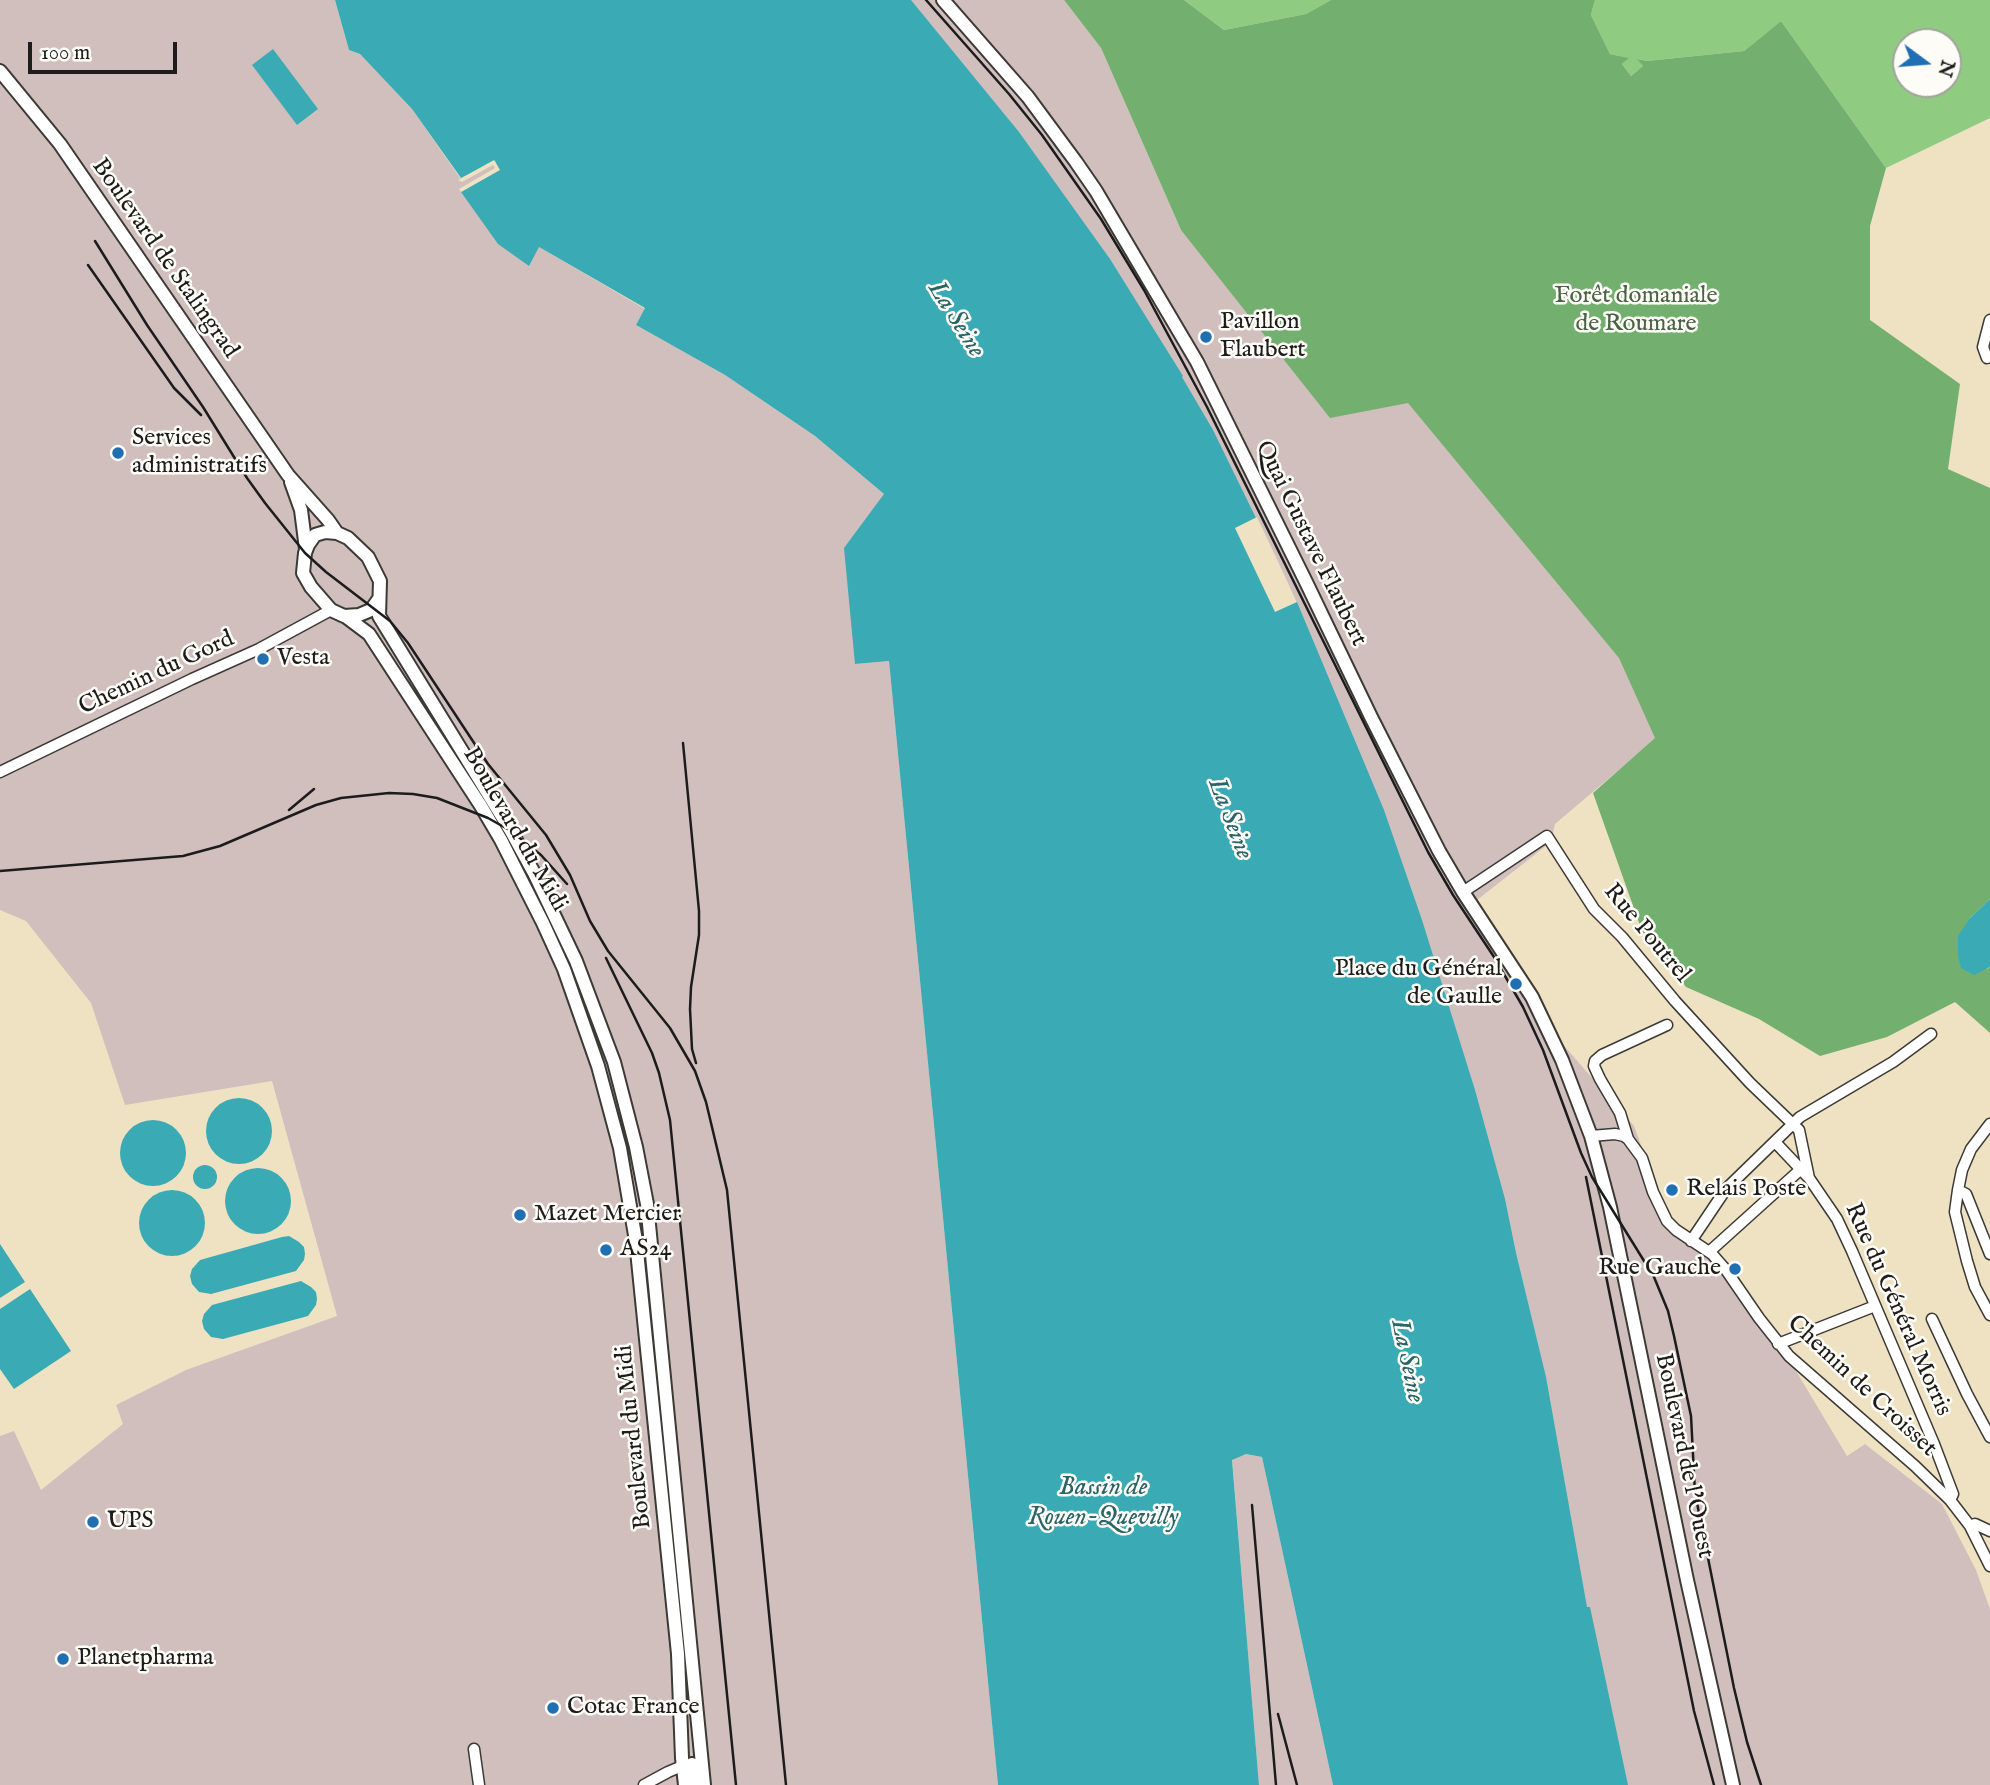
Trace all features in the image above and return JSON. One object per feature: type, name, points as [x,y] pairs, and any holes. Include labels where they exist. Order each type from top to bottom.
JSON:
[{"type":"main road","name":"Quai Gustave Flaubert","points":[[943,0],[1028,97],[1070,153],[1096,191],[1197,362],[1439,851],[1532,997],[1562,1060],[1591,1136]]},
{"type":"main road","name":"Boulevard de Stalingrad","points":[[0,71],[60,144],[288,475],[337,533]]},
{"type":"main road","name":"Boulevard de Stalingrad","points":[[288,475],[301,510],[307,550]]},
{"type":"main road","points":[[326,532],[337,533],[348,538],[368,557],[380,581],[378,600],[371,610],[359,615],[344,616],[331,610],[310,587],[303,573],[303,559],[315,536],[326,532]]},
{"type":"main road","name":"Boulevard du Midi","points":[[378,600],[379,616],[534,873],[576,961],[614,1062],[627,1109],[645,1192],[692,1762],[685,1785]]},
{"type":"main road","name":"Boulevard du Midi","points":[[344,616],[369,635],[376,644],[501,840],[564,969],[609,1088],[633,1167],[645,1192]]},
{"type":"main road","name":"Boulevard du Midi","points":[[614,1062],[609,1088],[636,1241],[678,1654],[692,1762],[704,1785]]},
{"type":"main road","name":"Boulevard de l'Ouest","points":[[1591,1136],[1610,1207],[1687,1580],[1733,1785]]},
{"type":"main road","points":[[692,1762],[695,1785]]},
{"type":"street","points":[[1987,358],[1983,347],[1990,320]]},
{"type":"street","name":"Chemin du Gord","points":[[0,772],[259,649],[331,610]]},
{"type":"street","name":"Rue Poutrel","points":[[1463,892],[1547,836],[1594,909],[1622,937],[1675,1002],[1750,1083],[1793,1123]]},
{"type":"street","name":"Chemin de Croisset","points":[[1667,1025],[1602,1055],[1595,1061],[1594,1066],[1620,1113],[1628,1139],[1642,1158],[1661,1210],[1676,1230],[1709,1252],[1726,1270],[1778,1344],[1950,1500],[1970,1527],[1990,1566]]},
{"type":"street","points":[[1691,1241],[1726,1189],[1793,1123],[1893,1062],[1931,1034]]},
{"type":"street","name":"Rue du Général Morris","points":[[1793,1123],[1799,1130],[1809,1178]]},
{"type":"street","points":[[1990,1124],[1971,1149],[1962,1170],[1955,1212],[1966,1261],[1975,1287],[1990,1315]]},
{"type":"street","points":[[1591,1136],[1615,1134],[1628,1139]]},
{"type":"street","name":"Rue du Général Morris","points":[[1774,1142],[1809,1178],[1837,1219],[1939,1456],[1953,1494],[1950,1500]]},
{"type":"street","points":[[1709,1252],[1801,1169]]},
{"type":"street","points":[[1958,1190],[1966,1194],[1990,1254]]},
{"type":"street","points":[[1778,1344],[1875,1306]]},
{"type":"street","points":[[1933,1319],[1990,1437]]},
{"type":"street","points":[[1970,1527],[1975,1524],[1990,1531]]},
{"type":"street","points":[[474,1749],[479,1785]]},
{"type":"street","points":[[645,1785],[692,1762]]},
{"type":"shaded area","points":[[0,0],[335,0],[349,50],[360,54],[412,109],[460,178],[494,160],[539,247],[645,309],[636,325],[725,375],[815,436],[884,494],[855,664],[889,661],[998,1785],[0,1785],[0,1436],[14,1431],[41,1490],[123,1424],[116,1405],[186,1370],[337,1316],[272,1081],[125,1105],[91,1003],[26,921],[0,910]]},
{"type":"shaded area","points":[[910,0],[1064,0],[1101,48],[1181,230],[1405,395],[1428,415],[1477,485],[1560,586],[1602,608],[1665,736],[1640,752],[1555,824],[1551,842],[1477,900],[1472,891],[1465,897],[1546,1025],[1634,1126],[1664,1208],[1680,1228],[1729,1263],[1847,1456],[1865,1444],[1942,1504],[1976,1570],[1990,1609],[1990,1785],[1600,1785]]},
{"type":"shaded area","points":[[1246,1454],[1262,1457],[1333,1785],[1259,1785],[1232,1459]]},
{"type":"green space","name":"Forêt domaniale de Roumare","points":[[1064,0],[1184,0],[1224,30],[1306,14],[1331,0],[1595,0],[1591,15],[1610,54],[1629,58],[1622,64],[1631,76],[1643,66],[1637,59],[1647,61],[1744,51],[1781,21],[1886,168],[1870,226],[1870,320],[1960,384],[1948,469],[1990,488],[1990,899],[1970,918],[1987,969],[1990,967],[1990,1033],[1955,1002],[1887,1037],[1820,1056],[1759,1019],[1686,987],[1642,931],[1593,793],[1655,738],[1619,658],[1408,403],[1330,418],[1181,230],[1101,48]]},
{"type":"green space","points":[[1184,0],[1331,0],[1306,14],[1224,30]]},
{"type":"green space","points":[[1595,0],[1990,0],[1990,118],[1886,168],[1781,21],[1744,51],[1647,61],[1638,59],[1643,66],[1631,76],[1622,64],[1628,58],[1610,54],[1591,15]]},
{"type":"water","points":[[335,0],[911,0],[1019,132],[1110,259],[1183,376],[1213,430],[1297,602],[1384,810],[1422,920],[1475,1090],[1505,1199],[1546,1377],[1587,1607],[1590,1607],[1628,1785],[1333,1785],[1262,1457],[1246,1454],[1232,1460],[1259,1785],[998,1785],[889,661],[855,664],[844,548],[884,494],[815,436],[725,375],[636,325],[645,308],[539,247],[529,266],[498,244],[461,192],[499,170],[495,161],[461,178],[412,109],[360,54],[349,50]]},
{"type":"water","points":[[273,49],[318,109],[297,125],[252,65]]},
{"type":"water","points":[[1990,899],[1990,967],[1974,975],[1961,968],[1958,936],[1970,918]]},
{"type":"water","points":[[239,1098],[262,1108],[272,1131],[262,1154],[239,1164],[216,1154],[206,1131],[216,1108]]},
{"type":"water","points":[[153,1120],[176,1130],[186,1153],[176,1176],[153,1186],[130,1176],[120,1153],[130,1130]]},
{"type":"water","points":[[205,1165],[213,1169],[217,1177],[213,1185],[205,1189],[197,1185],[193,1177],[197,1169]]},
{"type":"water","points":[[258,1168],[281,1178],[291,1201],[281,1224],[258,1234],[235,1224],[225,1201],[235,1178]]},
{"type":"water","points":[[172,1190],[195,1200],[205,1223],[195,1246],[172,1256],[149,1246],[139,1223],[149,1200]]},
{"type":"water","points":[[289,1236],[304,1247],[304,1260],[296,1271],[211,1294],[199,1292],[192,1284],[192,1269],[200,1260]]},
{"type":"water","points":[[0,1244],[25,1282],[0,1298]]},
{"type":"water","points":[[301,1281],[316,1292],[316,1305],[308,1316],[223,1339],[211,1337],[204,1329],[204,1314],[212,1305]]},
{"type":"water","points":[[30,1289],[71,1351],[14,1389],[0,1369],[0,1309]]},
{"type":"pier","points":[[494,160],[500,170],[461,192],[459,189],[495,168],[493,165],[462,182],[458,180]]},
{"type":"pier","points":[[1257,517],[1297,602],[1275,612],[1235,528]]},
{"type":"railway","points":[[926,0],[1042,135],[1101,219],[1144,290],[1207,407],[1428,852],[1523,1007],[1543,1050],[1592,1177],[1654,1277],[1668,1311],[1691,1416],[1695,1493],[1734,1688],[1761,1785]]},
{"type":"railway","points":[[95,241],[147,325],[265,503],[305,553],[390,621],[408,643],[488,764],[546,835],[570,875],[590,921],[608,951],[670,1028],[695,1071],[706,1102],[727,1190],[786,1785]]},
{"type":"railway","points":[[88,265],[174,388],[201,415]]},
{"type":"railway","points":[[683,743],[699,911],[699,935],[690,1009],[692,1049],[696,1063]]},
{"type":"railway","points":[[289,810],[314,789]]},
{"type":"railway","points":[[0,871],[183,856],[220,846],[316,805],[341,798],[389,793],[437,798],[488,818],[511,831],[541,855],[567,884]]},
{"type":"railway","points":[[606,958],[652,1053],[670,1120],[736,1785]]},
{"type":"railway","points":[[1586,1177],[1694,1711],[1714,1785]]},
{"type":"railway","points":[[1252,1505],[1276,1785]]},
{"type":"railway","points":[[1278,1714],[1297,1785]]},
{"type":"place","name":"Pavillon Flaubert","points":[[1206,337]]},
{"type":"place","name":"Services administratifs","points":[[118,453]]},
{"type":"place","name":"Vesta","points":[[263,659]]},
{"type":"place","name":"Place du Général de Gaulle","points":[[1516,984]]},
{"type":"place","name":"Relais Poste","points":[[1672,1190]]},
{"type":"place","name":"Mazet Mercier","points":[[520,1215]]},
{"type":"place","name":"AS24","points":[[606,1250]]},
{"type":"place","name":"Rue Gauche","points":[[1735,1269]]},
{"type":"place","name":"UPS","points":[[93,1522]]},
{"type":"place","name":"Planetpharma","points":[[63,1659]]},
{"type":"place","name":"Cotac France","points":[[553,1708]]},
{"type":"water label","name":"La Seine","points":[[955,320]]},
{"type":"water label","name":"La Seine","points":[[1229,819]]},
{"type":"water label","name":"La Seine","points":[[1406,1361]]},
{"type":"water label","name":"Bassin de Rouen-Quevilly","points":[[1103,1504]]}]
